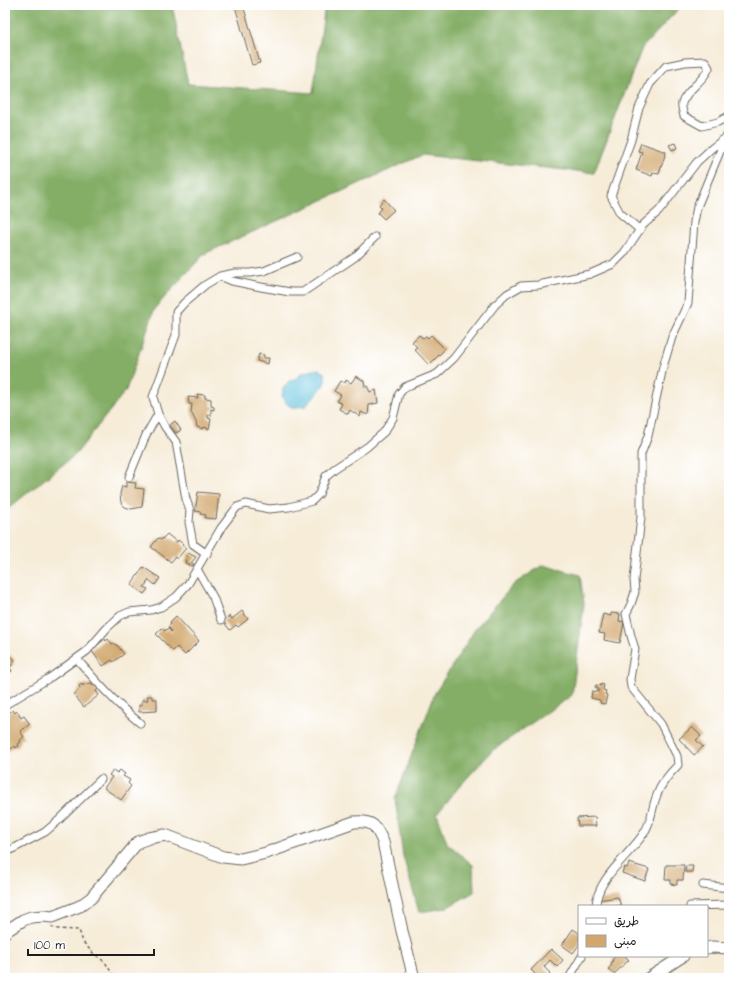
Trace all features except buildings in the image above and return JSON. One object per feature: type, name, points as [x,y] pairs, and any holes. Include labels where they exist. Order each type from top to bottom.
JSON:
[{"type":"main road","points":[[5,932],[31,917],[52,916],[80,906],[91,898],[138,842],[148,838],[165,835],[224,857],[241,859],[266,853],[354,822],[364,821],[377,829],[383,842],[402,931],[414,978]]},
{"type":"main road","points":[[708,948],[729,948]]},
{"type":"main road","points":[[649,978],[681,957]]},
{"type":"street","points":[[640,230],[620,213],[612,196],[631,140],[639,108],[650,84],[666,66],[685,62],[705,61],[709,68],[707,73],[688,93],[682,104],[684,116],[702,126],[718,122],[729,116]]},
{"type":"street","points":[[5,705],[77,659],[87,651],[107,628],[120,616],[128,612],[151,610],[161,607],[176,597],[188,584],[221,528],[237,507],[246,504],[269,509],[282,508],[312,500],[319,494],[326,476],[367,447],[384,432],[393,418],[400,394],[405,387],[437,374],[454,358],[495,305],[507,294],[521,286],[565,280],[590,274],[613,264],[624,253],[640,230],[659,212],[697,162],[727,136]]},
{"type":"street","points":[[596,905],[598,893],[603,881],[644,833],[652,819],[656,796],[662,784],[678,765],[677,756],[661,724],[631,687],[630,679],[635,649],[626,614],[632,604],[635,592],[634,580],[641,516],[641,454],[648,436],[663,366],[672,336],[688,303],[694,222],[697,207],[727,136]]},
{"type":"street","points":[[220,276],[261,288],[290,292],[303,292],[355,257],[375,237]]},
{"type":"street","points":[[206,554],[193,544],[189,522],[190,510],[186,499],[176,442],[158,414],[153,397],[176,335],[176,312],[205,285],[220,276],[235,273],[264,271],[297,258]]},
{"type":"street","points":[[128,477],[146,435],[158,414]]},
{"type":"street","points":[[197,569],[213,596],[221,620]]},
{"type":"street","points":[[77,659],[105,692],[122,709],[140,723]]},
{"type":"street","points":[[5,853],[45,832],[101,779]]},
{"type":"street","points":[[703,885],[729,888]]},
{"type":"street","points":[[708,906],[729,905]]},
{"type":"street","points":[[569,978],[581,957]]},
{"type":"path","points":[[50,926],[57,929],[79,930],[83,942],[93,953],[105,962],[115,978]]},
{"type":"green space","points":[[5,5],[172,5],[188,84],[313,93],[325,5],[682,5],[642,48],[594,173],[422,155],[204,254],[155,308],[126,390],[76,454],[5,511]]},
{"type":"green space","points":[[543,565],[580,575],[584,604],[572,695],[493,750],[458,788],[437,814],[447,843],[473,865],[474,892],[446,908],[419,912],[403,856],[395,799],[435,693],[476,628],[514,584]]},
{"type":"water","points":[[318,369],[325,373],[324,383],[320,391],[306,406],[291,407],[287,404],[282,397],[283,389],[289,381],[297,378],[302,373]]}]
